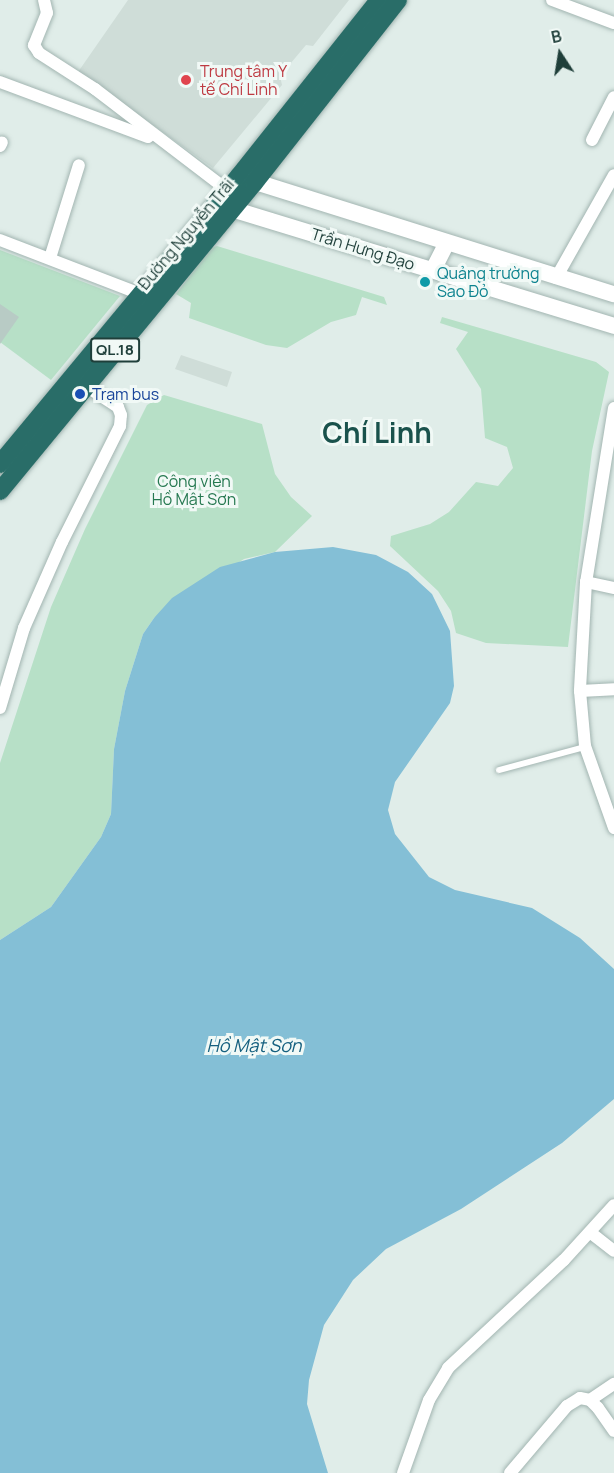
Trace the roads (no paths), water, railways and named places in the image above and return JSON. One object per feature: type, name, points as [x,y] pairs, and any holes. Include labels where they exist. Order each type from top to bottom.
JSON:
[{"type":"highway","name":"Đường Nguyễn Trãi","points":[[247,179],[379,0]]},
{"type":"highway","name":"Đường Nguyễn Trãi","points":[[0,491],[79,381],[138,292],[247,179],[398,0]]},
{"type":"highway","name":"Đường Nguyễn Trãi","points":[[0,464],[79,381],[224,201]]},
{"type":"street","points":[[44,0],[47,13],[35,48],[165,145],[224,201]]},
{"type":"street","points":[[552,0],[614,23]]},
{"type":"street","points":[[0,82],[165,145]]},
{"type":"street","points":[[592,140],[614,97]]},
{"type":"street","points":[[50,258],[80,165]]},
{"type":"street","points":[[556,278],[614,175]]},
{"type":"street","name":"Trần Hưng Đạo","points":[[247,179],[446,244],[614,294]]},
{"type":"street","name":"Trần Hưng Đạo","points":[[224,201],[433,270],[614,326]]},
{"type":"street","points":[[0,240],[138,292]]},
{"type":"street","points":[[433,270],[446,244]]},
{"type":"street","points":[[0,708],[24,628],[62,542],[120,426],[118,407],[79,381]]},
{"type":"street","points":[[614,408],[586,582],[580,692],[585,747],[614,828]]},
{"type":"street","points":[[586,582],[614,588]]},
{"type":"street","points":[[580,692],[614,689]]},
{"type":"street","points":[[403,1473],[421,1419],[448,1368],[591,1233],[614,1204]]},
{"type":"street","points":[[591,1233],[614,1251]]},
{"type":"street","points":[[590,1400],[614,1384]]},
{"type":"street","points":[[510,1473],[567,1406],[580,1398],[590,1400],[614,1431]]},
{"type":"lane","points":[[499,770],[585,747]]},
{"type":"water","name":"Hồ Mật Sơn","points":[[333,547],[376,555],[408,572],[432,594],[450,631],[454,686],[450,703],[395,782],[388,810],[395,834],[429,877],[455,890],[532,908],[580,938],[614,969],[614,1099],[562,1143],[461,1209],[386,1249],[353,1280],[324,1325],[309,1380],[307,1404],[328,1473],[0,1473],[0,940],[51,907],[101,837],[111,814],[114,749],[125,691],[143,634],[154,618],[172,598],[220,567],[275,552]]},
{"type":"place","name":"Trung tâm Y tế Chí Linh","points":[[186,80]]},
{"type":"place","name":"Quảng trường Sao Đỏ","points":[[425,282]]},
{"type":"place","name":"Trạm bus","points":[[80,394]]},
{"type":"district","name":"Chí Linh","points":[[377,432]]},
{"type":"park label","name":"Công viên Hồ Mật Sơn","points":[[194,490]]}]
